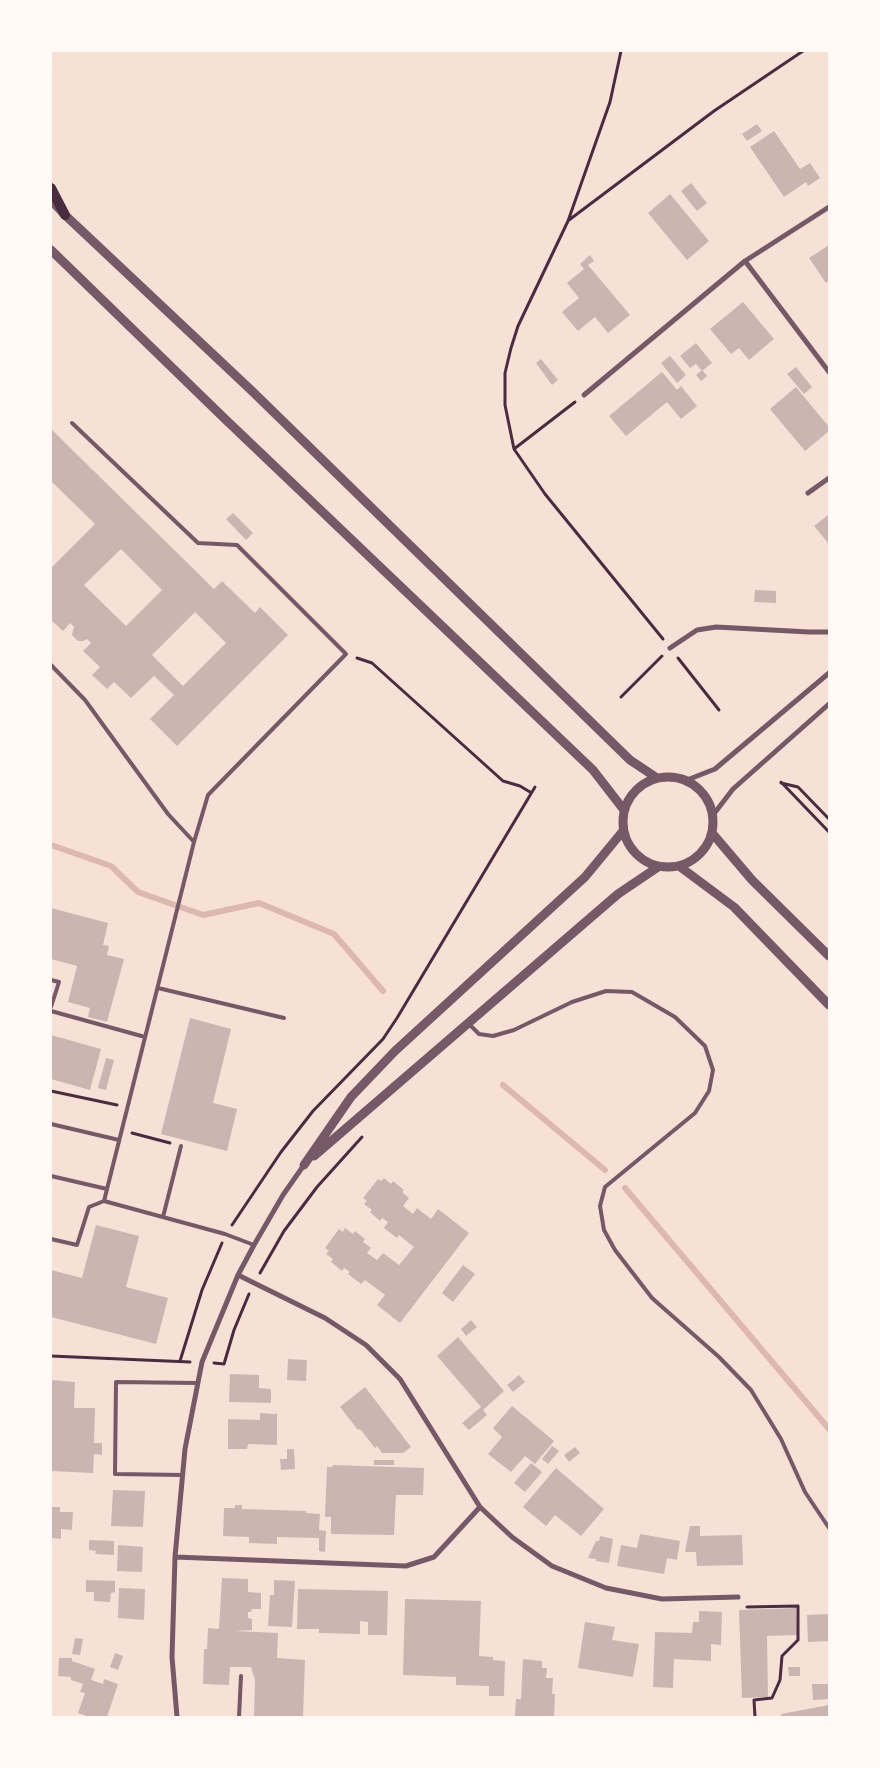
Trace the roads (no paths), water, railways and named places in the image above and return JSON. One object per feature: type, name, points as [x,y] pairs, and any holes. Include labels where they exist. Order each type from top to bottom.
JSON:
[{"type":"main road","points":[[51,188],[65,215]]},
{"type":"street","points":[[51,200],[252,391],[630,760],[657,778]]},
{"type":"street","points":[[584,395],[745,261],[829,207]]},
{"type":"street","points":[[51,250],[593,770],[624,810]]},
{"type":"street","points":[[745,261],[829,372]]},
{"type":"street","points":[[808,493],[829,478]]},
{"type":"street","points":[[670,648],[697,630],[716,627],[829,632]]},
{"type":"street","points":[[687,780],[714,769],[829,673]]},
{"type":"street","points":[[713,815],[733,789],[829,704]]},
{"type":"street","points":[[672,776],[687,780],[704,794],[710,804],[713,815],[712,833],[708,845],[700,855],[690,862],[679,866],[658,867],[646,862],[635,854],[628,843],[623,831],[624,810],[636,789],[646,782],[672,776]]},
{"type":"street","points":[[177,1717],[172,1657],[175,1557],[185,1449],[202,1362],[238,1276],[254,1244],[282,1195],[351,1098],[395,1051],[586,877],[623,831]]},
{"type":"street","points":[[712,833],[752,880],[829,956]]},
{"type":"street","points":[[679,866],[734,907],[829,1005]]},
{"type":"street","points":[[304,1165],[618,894],[658,867]]},
{"type":"street","points":[[238,1276],[325,1318],[366,1345],[400,1379],[480,1507],[512,1537],[552,1566],[606,1588],[662,1598],[738,1598]]},
{"type":"street","points":[[175,1557],[406,1566],[434,1556],[480,1507]]},
{"type":"lane","points":[[72,423],[198,543],[238,545],[346,654],[208,795],[194,842],[104,1201]]},
{"type":"lane","points":[[51,665],[85,700],[168,814],[194,842]]},
{"type":"lane","points":[[51,980],[59,982],[51,1009],[145,1037]]},
{"type":"lane","points":[[158,988],[284,1018]]},
{"type":"lane","points":[[468,1023],[479,1034],[493,1036],[514,1030],[572,1002],[606,991],[632,992],[675,1017],[705,1046],[713,1070],[709,1091],[695,1113],[605,1187],[600,1206],[604,1230],[615,1250],[652,1298],[719,1358],[751,1390],[781,1439],[805,1492],[829,1528]]},
{"type":"lane","points":[[51,1124],[120,1140]]},
{"type":"lane","points":[[163,1217],[181,1146]]},
{"type":"lane","points":[[51,1176],[107,1189]]},
{"type":"lane","points":[[51,1239],[77,1245],[89,1207],[104,1201],[226,1234],[254,1244]]},
{"type":"lane","points":[[183,1474],[115,1474],[116,1382],[198,1383]]},
{"type":"lane","points":[[239,1717],[241,1676]]},
{"type":"waterway","points":[[51,845],[111,866],[138,892],[203,915],[259,903],[334,934],[383,991]]},
{"type":"waterway","points":[[503,1085],[605,1170]]},
{"type":"waterway","points":[[625,1188],[829,1429]]}]
